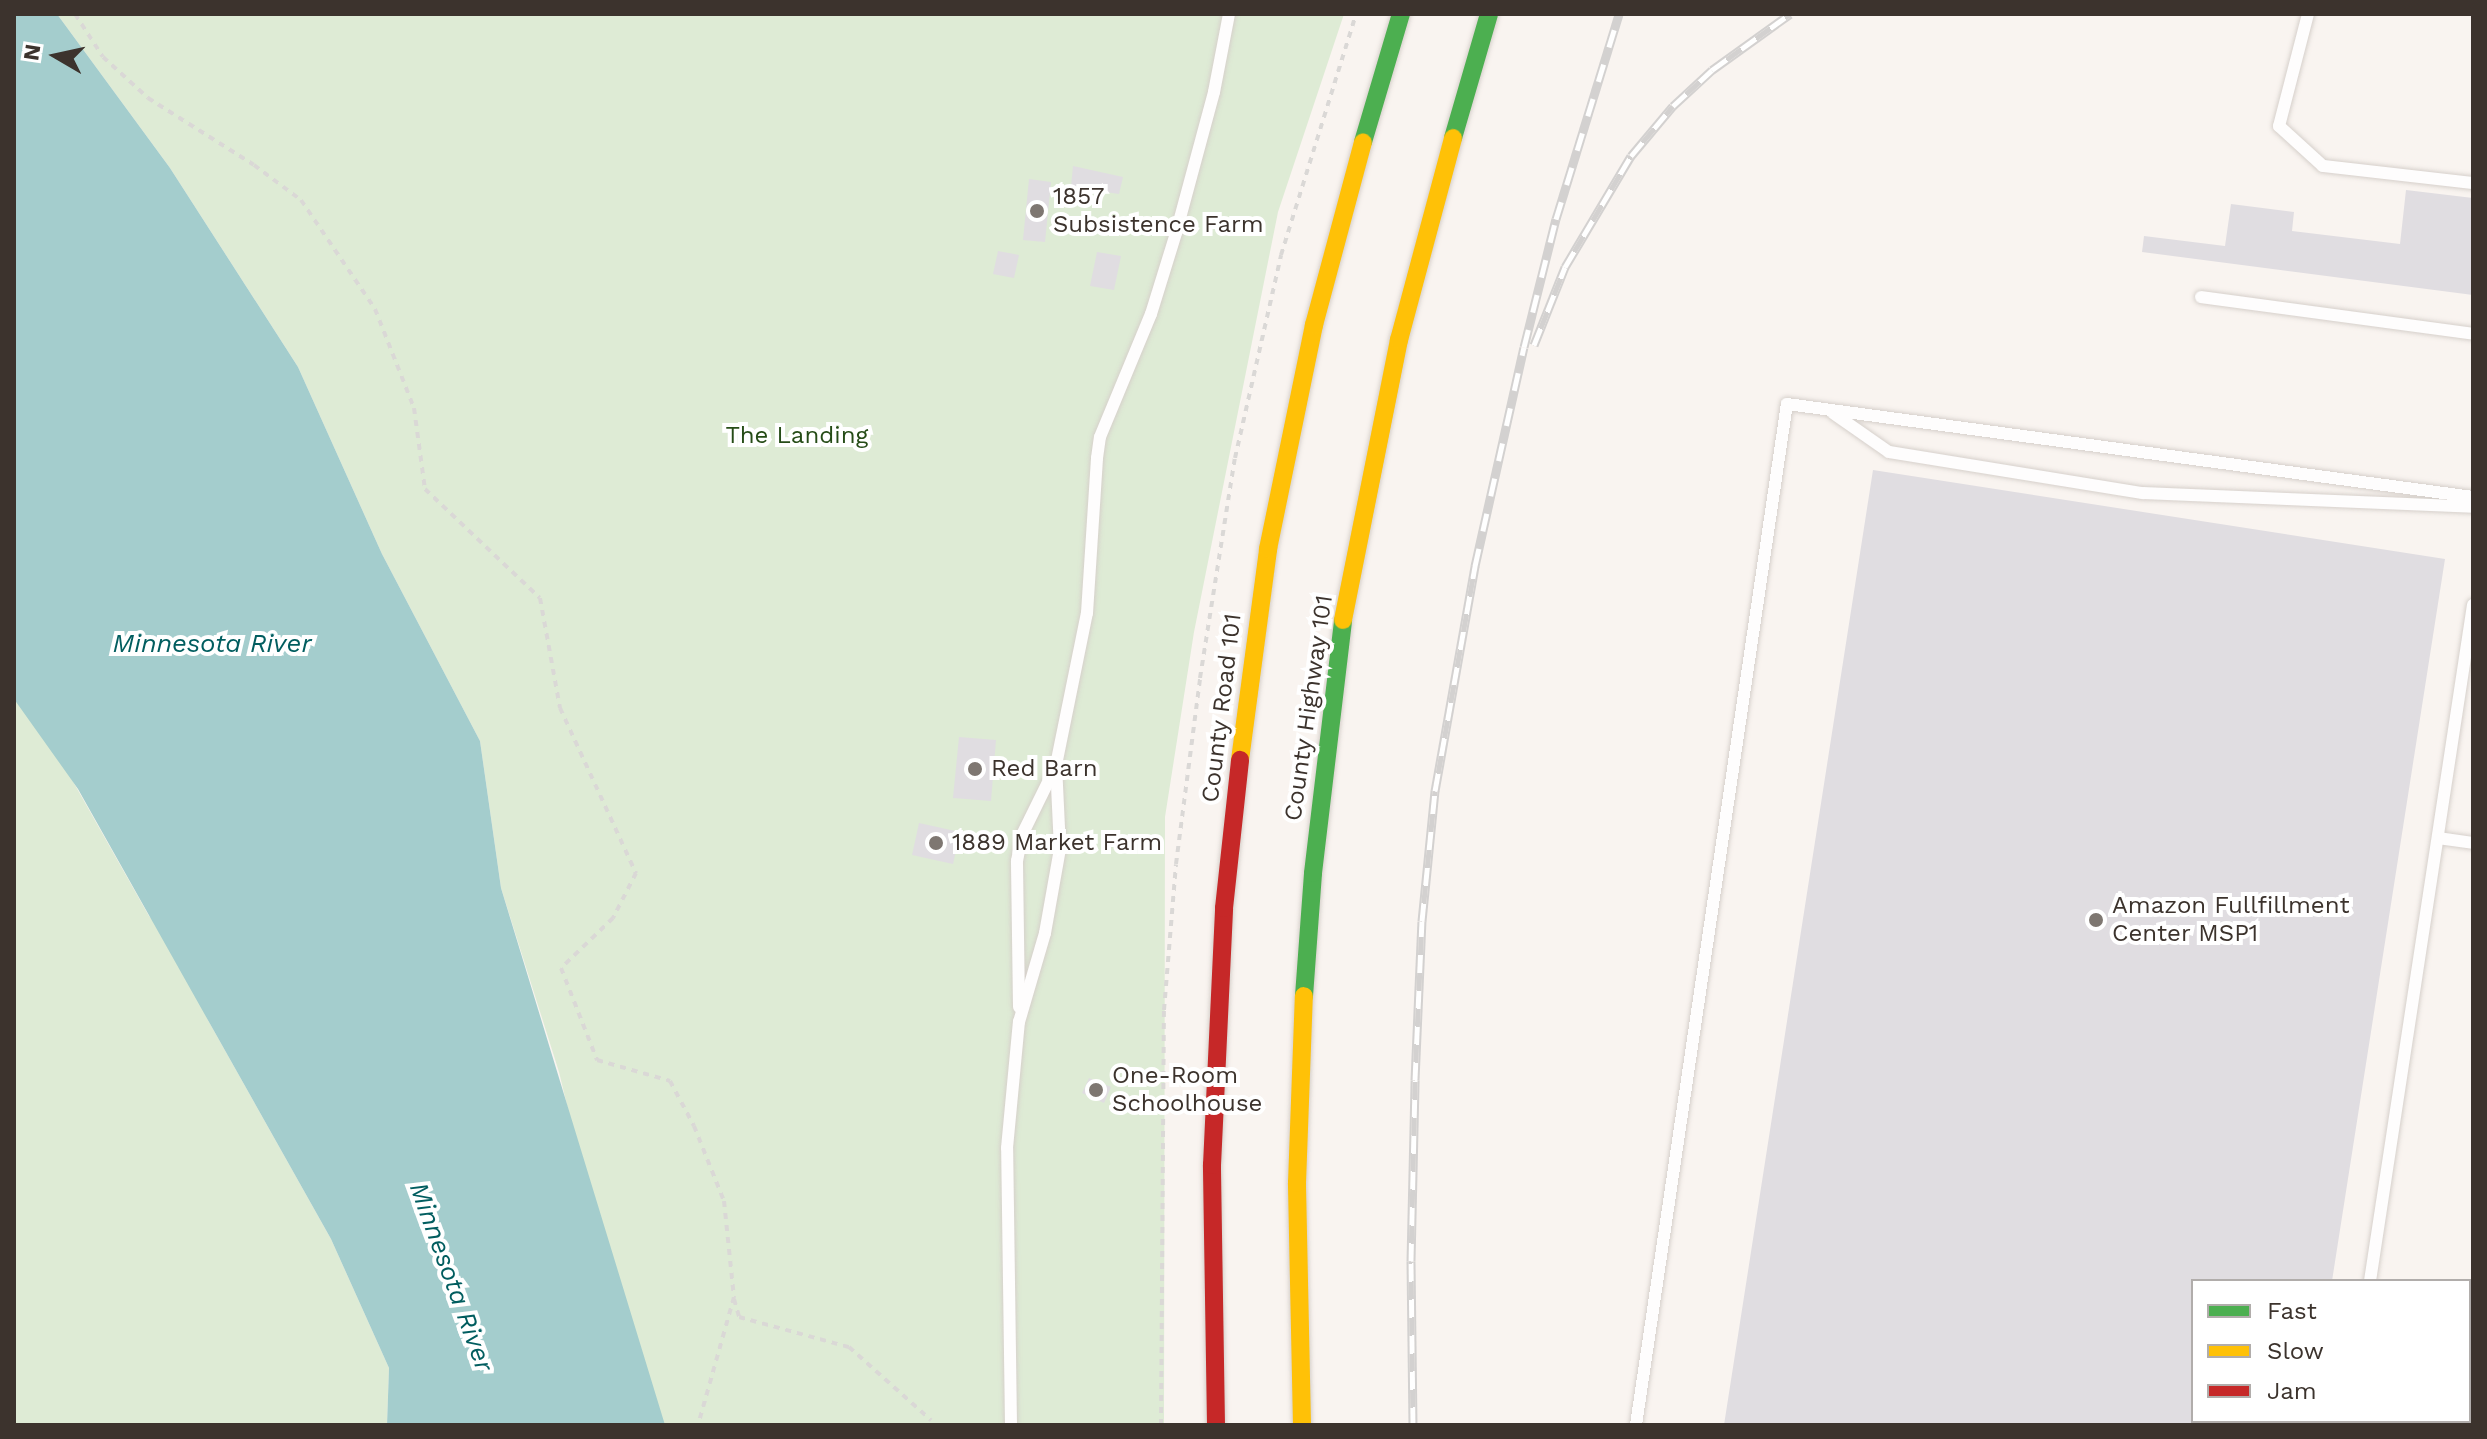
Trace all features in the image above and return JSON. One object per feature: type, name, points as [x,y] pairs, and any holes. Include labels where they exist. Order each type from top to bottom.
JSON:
[{"type":"main road","name":"County Road 101","points":[[1216,1425],[1212,1165],[1217,1045],[1224,908],[1252,652],[1274,519],[1314,325],[1346,199],[1401,14]]},
{"type":"main road","name":"County Highway 101","points":[[1302,1425],[1297,1183],[1299,1070],[1313,873],[1330,714],[1345,608],[1399,340],[1433,207],[1489,14]]},
{"type":"lane","points":[[1019,1022],[1045,933],[1060,849],[1056,765],[1087,613],[1100,437],[1151,314],[1176,233],[1214,92],[1229,14]]},
{"type":"lane","points":[[2308,14],[2279,126],[2323,166],[2473,183]]},
{"type":"lane","points":[[2201,297],[2473,334]]},
{"type":"lane","points":[[1636,1425],[1787,404],[2473,497]]},
{"type":"lane","points":[[1829,410],[1889,452],[2143,493],[2473,507]]},
{"type":"lane","points":[[2370,1279],[2473,605]]},
{"type":"lane","points":[[1011,1425],[1007,1148],[1019,1022],[1017,861],[1022,835],[1039,794],[1056,765]]},
{"type":"lane","points":[[2438,838],[2473,843]]},
{"type":"path","points":[[75,14],[103,57],[148,98],[301,200],[375,309],[414,408],[425,489],[540,598],[560,708],[636,873],[613,918],[561,968],[597,1060],[670,1081],[694,1126],[724,1201],[739,1317],[849,1347],[931,1420]]},
{"type":"path","points":[[698,1425],[734,1297]]},
{"type":"green space","name":"The Landing","points":[[57,14],[1344,14],[1278,212],[1194,632],[1165,817],[1164,1425],[644,1425],[559,1072],[501,888],[480,741],[382,554],[298,367],[170,168]]},
{"type":"green space","points":[[14,677],[149,916],[170,939],[209,1022],[331,1239],[389,1368],[387,1425],[14,1425]]},
{"type":"water","name":"Minnesota River","points":[[14,14],[57,14],[170,168],[298,367],[382,554],[480,741],[501,888],[665,1425],[387,1425],[389,1368],[331,1239],[78,789],[14,699]]},
{"type":"building","points":[[1073,166],[1123,177],[1119,194],[1071,187]]},
{"type":"building","name":"1857 Subsistence Farm","points":[[1029,179],[1051,182],[1045,242],[1023,240]]},
{"type":"building","points":[[2406,190],[2473,198],[2473,295],[2142,252],[2144,236],[2225,246],[2231,204],[2294,212],[2292,231],[2400,244]]},
{"type":"building","points":[[998,251],[1019,255],[1014,278],[993,274]]},
{"type":"building","points":[[1097,252],[1121,256],[1114,290],[1090,286]]},
{"type":"building","name":"Amazon Fullfillment Center MSP1","points":[[1873,470],[2445,559],[2332,1279],[2191,1279],[2193,1425],[1724,1425]]},
{"type":"building","name":"Red Barn","points":[[959,737],[996,740],[991,801],[953,798]]},
{"type":"building","name":"1889 Market Farm","points":[[919,823],[960,832],[953,864],[912,855]]},
{"type":"building","name":"One-Room Schoolhouse","points":[[1089,1078],[1111,1087],[1104,1103],[1082,1093]]},
{"type":"railway","points":[[1413,1425],[1411,1261],[1415,1080],[1422,921],[1435,791],[1475,566],[1524,347],[1556,219],[1619,14]]},
{"type":"railway","points":[[1534,345],[1565,267],[1631,156],[1673,106],[1712,70],[1790,14]]},
{"type":"traffic: fast","points":[[1363,142],[1401,14]]},
{"type":"traffic: fast","points":[[1453,138],[1489,14]]},
{"type":"traffic: fast","points":[[1304,996],[1313,873],[1343,620]]},
{"type":"traffic: slow","points":[[1343,620],[1399,340],[1453,138]]},
{"type":"traffic: slow","points":[[1240,760],[1268,549],[1314,325],[1363,142]]},
{"type":"traffic: slow","points":[[1302,1425],[1297,1183],[1304,996]]},
{"type":"traffic: jam","points":[[1216,1425],[1212,1165],[1224,908],[1240,760]]},
{"type":"place","name":"1857 Subsistence Farm","points":[[1037,211]]},
{"type":"place","name":"Red Barn","points":[[975,769]]},
{"type":"place","name":"1889 Market Farm","points":[[936,843]]},
{"type":"place","name":"Amazon Fullfillment Center MSP1","points":[[2096,920]]},
{"type":"place","name":"One-Room Schoolhouse","points":[[1096,1090]]}]
